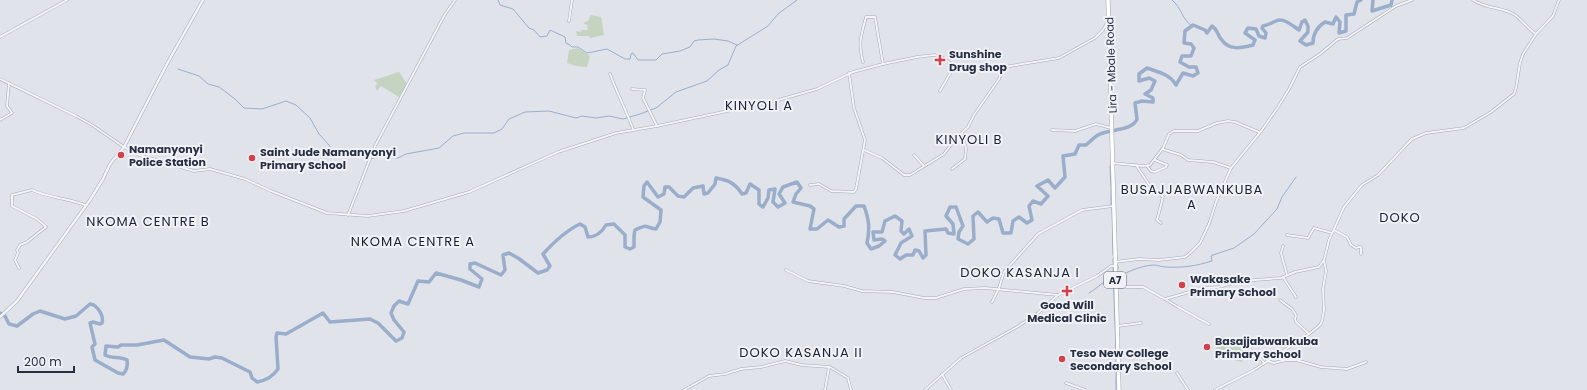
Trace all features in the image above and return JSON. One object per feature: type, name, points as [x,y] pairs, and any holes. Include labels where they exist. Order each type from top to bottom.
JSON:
[{"type":"main road","name":"Lira - Mbale Road","points":[[1108,0],[1110,17],[1113,206],[1119,390]]},
{"type":"street","points":[[0,36],[67,0]]},
{"type":"street","points":[[0,317],[20,296],[103,179],[110,164],[124,147],[168,62],[203,0]]},
{"type":"street","points":[[348,215],[375,146],[455,0]]},
{"type":"street","points":[[569,21],[572,0]]},
{"type":"street","points":[[925,390],[961,358],[1017,327],[1038,313],[1058,295],[1097,276],[1115,264],[1139,260],[1159,260],[1185,257],[1190,253],[1201,241],[1231,168],[1263,128],[1289,89],[1301,65],[1319,55],[1338,39],[1349,37],[1399,4],[1412,0]]},
{"type":"street","points":[[1473,0],[1484,6],[1515,15],[1536,34]]},
{"type":"street","points":[[1165,299],[1204,288],[1218,287],[1241,281],[1283,277],[1298,271],[1315,268],[1321,265],[1324,260],[1329,240],[1344,207],[1362,185],[1378,175],[1412,139],[1426,133],[1464,128],[1491,112],[1514,94],[1522,56],[1536,34],[1553,16],[1559,0]]},
{"type":"street","points":[[863,62],[859,47],[861,33],[866,17],[873,16],[875,17],[883,64]]},
{"type":"street","points":[[0,79],[76,116],[124,147],[139,154],[194,171],[210,169],[245,179],[317,210],[331,214],[372,216],[404,211],[455,196],[488,184],[558,152],[616,133],[657,126],[689,118],[728,112],[798,95],[824,86],[849,73],[883,64],[934,55],[942,57],[963,68],[1004,66],[1052,59],[1062,56],[1095,38],[1103,30],[1110,17]]},
{"type":"street","points":[[940,91],[955,65]]},
{"type":"street","points":[[864,150],[882,158],[907,176],[910,175],[944,154],[956,138],[968,127],[974,115],[999,78],[1004,66]]},
{"type":"street","points":[[810,185],[820,184],[831,191],[854,192],[858,182],[865,140],[853,103],[849,73]]},
{"type":"street","points":[[610,74],[617,94],[622,102],[633,129]]},
{"type":"street","points":[[0,120],[12,113],[7,106],[9,83]]},
{"type":"street","points":[[632,89],[645,90],[643,98],[657,126]]},
{"type":"street","points":[[1112,163],[1147,166],[1152,164],[1162,149],[1169,134],[1174,131],[1198,131],[1220,122],[1233,121],[1259,132]]},
{"type":"street","points":[[1052,130],[1075,131],[1096,124],[1112,131]]},
{"type":"street","points":[[952,169],[965,159],[966,149],[962,133]]},
{"type":"street","points":[[1162,149],[1188,160],[1213,162],[1231,168]]},
{"type":"street","points":[[914,155],[924,166]]},
{"type":"street","points":[[1147,166],[1154,172],[1166,167],[1167,165],[1154,160]]},
{"type":"street","points":[[1136,165],[1150,186],[1163,197],[1157,220],[1161,223]]},
{"type":"street","points":[[19,268],[15,260],[18,253],[17,250],[20,245],[27,242],[46,227],[37,219],[12,206],[12,195],[32,190],[42,195],[75,201],[85,205]]},
{"type":"street","points":[[992,302],[1006,270],[1038,234],[1082,210],[1113,206]]},
{"type":"street","points":[[1287,235],[1308,238],[1314,228],[1332,233]]},
{"type":"street","points":[[1334,230],[1347,238],[1352,246],[1356,248],[1361,247],[1361,254]]},
{"type":"street","points":[[1283,246],[1281,253],[1287,275]]},
{"type":"street","points":[[1216,390],[1249,373],[1309,334],[1320,325],[1323,318],[1323,288],[1326,271],[1324,260]]},
{"type":"street","points":[[786,270],[808,281],[862,290],[894,292],[924,298],[936,298],[964,289],[999,288],[1058,295]]},
{"type":"street","points":[[1283,277],[1296,297]]},
{"type":"street","points":[[1116,287],[1143,286],[1209,324]]},
{"type":"street","points":[[1280,300],[1292,309],[1296,315],[1296,322],[1309,334]]},
{"type":"street","points":[[1117,326],[1140,323]]},
{"type":"street","points":[[1243,344],[1265,362],[1274,363],[1286,360],[1296,360],[1314,366],[1347,369],[1366,362]]},
{"type":"street","points":[[1093,351],[1118,356]]},
{"type":"street","points":[[684,390],[709,376],[725,374],[741,369],[761,367],[784,360],[802,365],[829,367],[848,378],[851,390]]},
{"type":"street","points":[[825,390],[829,367]]},
{"type":"street","points":[[1177,373],[1188,390]]},
{"type":"street","points":[[942,374],[951,390]]},
{"type":"street","points":[[1066,384],[1086,390]]},
{"type":"green space","points":[[591,15],[601,17],[604,35],[590,38],[589,36],[577,36],[576,31],[580,32],[582,30],[588,30],[587,25],[583,23],[588,21]]},
{"type":"green space","points":[[578,48],[590,56],[587,67],[567,63],[569,50]]},
{"type":"green space","points":[[399,72],[407,84],[399,97],[381,86],[377,91],[375,86],[378,84],[374,80]]},
{"type":"green space","points":[[1221,336],[1238,342],[1246,347],[1242,362],[1216,356],[1215,352]]},
{"type":"waterway","points":[[498,0],[500,5],[513,9],[529,28],[534,30],[540,37],[547,36],[550,30],[565,37],[566,43],[572,47],[578,47],[587,53],[607,49],[625,59],[630,59],[631,54],[633,53],[638,60],[656,60],[662,54],[680,51],[690,47],[694,41],[698,40],[714,39],[728,41],[737,45]]},
{"type":"waterway","points":[[178,69],[199,76],[208,84],[219,87],[244,108],[262,109],[286,101],[296,105],[310,118],[319,134],[333,152],[370,159],[381,156],[398,158],[406,154],[439,148],[453,136],[464,133],[494,133],[502,129],[509,119],[525,112],[549,111],[576,118],[582,116],[596,118],[609,116],[623,119],[656,108],[676,92],[707,81],[719,70],[728,65],[736,46],[768,26],[778,14],[797,0]]},
{"type":"waterway","points":[[1172,0],[1186,21],[1192,26]]},
{"type":"waterway","points":[[0,313],[5,316],[9,324],[17,326],[33,314],[40,311],[65,319],[76,316],[90,304],[94,305],[101,313],[102,318],[102,323],[100,324],[93,322],[90,323],[95,344],[92,347],[95,360],[118,373],[123,374],[127,366],[127,360],[105,355],[106,346],[118,347],[121,345],[137,345],[164,340],[190,357],[209,359],[215,357],[222,358],[250,372],[252,378],[257,382],[269,378],[278,369],[277,333],[286,334],[323,313],[330,322],[370,319],[378,323],[396,341],[402,338],[404,332],[394,320],[391,313],[394,306],[399,301],[408,304],[418,281],[429,282],[436,273],[479,287],[482,279],[470,269],[470,264],[475,263],[501,275],[505,270],[503,255],[509,253],[538,273],[547,270],[550,266],[543,254],[560,237],[580,224],[585,227],[588,237],[598,234],[606,225],[614,224],[625,235],[625,247],[630,249],[634,247],[635,230],[645,226],[656,229],[660,222],[661,210],[643,197],[644,186],[647,182],[658,197],[664,194],[665,187],[669,187],[678,196],[684,197],[693,188],[703,186],[704,194],[708,193],[715,184],[716,178],[731,183],[737,187],[742,194],[746,193],[750,184],[759,190],[759,204],[763,207],[768,198],[769,190],[775,189],[773,202],[778,207],[785,203],[779,194],[783,187],[797,182],[801,188],[796,194],[793,202],[810,206],[814,209],[810,229],[817,229],[828,220],[839,227],[844,226],[844,219],[856,206],[864,206],[868,224],[867,243],[871,249],[879,246],[885,241],[882,239],[874,240],[873,232],[882,232],[885,221],[895,216],[902,221],[901,231],[904,234],[909,229],[912,236],[901,243],[895,255],[900,259],[906,255],[913,255],[915,250],[919,251],[923,258],[926,255],[925,231],[946,229],[948,233],[954,234],[953,224],[946,216],[950,207],[956,207],[963,226],[959,232],[958,239],[968,244],[974,239],[973,216],[978,212],[987,222],[993,218],[999,219],[1003,233],[1011,233],[1013,221],[1019,217],[1027,223],[1032,220],[1029,206],[1033,201],[1041,204],[1048,196],[1037,186],[1048,180],[1055,188],[1065,177],[1063,156],[1075,154],[1079,145],[1086,145],[1102,133],[1131,126],[1137,119],[1135,103],[1142,101],[1153,102],[1153,98],[1145,94],[1151,90],[1155,81],[1149,78],[1139,81],[1139,74],[1147,68],[1167,76],[1176,85],[1183,73],[1193,76],[1198,73],[1196,67],[1189,67],[1180,62],[1182,56],[1191,56],[1194,48],[1191,44],[1184,43],[1185,31],[1193,25],[1205,30],[1207,33],[1212,26],[1224,43],[1231,47],[1240,48],[1253,45],[1255,40],[1245,33],[1248,28],[1256,29],[1259,36],[1265,38],[1266,33],[1262,28],[1263,26],[1282,20],[1288,22],[1299,30],[1302,22],[1305,20],[1308,26],[1308,32],[1300,41],[1306,45],[1313,43],[1315,33],[1320,26],[1325,22],[1333,24],[1336,17],[1340,22],[1339,33],[1346,31],[1346,15],[1354,14],[1357,2],[1361,0]]},
{"type":"waterway","points":[[1373,0],[1372,11],[1391,5],[1392,0]]},
{"type":"waterway","points":[[1110,166],[1111,188]]},
{"type":"waterway","points":[[1118,277],[1135,269],[1149,266],[1183,267],[1212,261],[1211,256],[1234,248],[1254,234],[1277,209],[1282,197],[1296,177]]},
{"type":"waterway","points":[[1111,193],[1111,205]]},
{"type":"waterway","points":[[1112,207],[1113,255]]},
{"type":"waterway","points":[[1113,267],[1116,354]]},
{"type":"waterway","points":[[1089,293],[1113,277]]},
{"type":"waterway","points":[[1116,358],[1116,390]]},
{"type":"place","name":"Sunshine Drug shop","points":[[940,60]]},
{"type":"place","name":"Namanyonyi Police Station","points":[[121,155]]},
{"type":"place","name":"Saint Jude Namanyonyi Primary School","points":[[252,158]]},
{"type":"place","name":"Wakasake Primary School","points":[[1182,285]]},
{"type":"place","name":"Good Will Medical Clinic","points":[[1067,291]]},
{"type":"place","name":"Basajjabwankuba Primary School","points":[[1207,347]]},
{"type":"place","name":"Teso New College Secondary School","points":[[1062,359]]},
{"type":"district","name":"KINYOLI A","points":[[759,105]]},
{"type":"district","name":"KINYOLI B","points":[[969,139]]},
{"type":"district","name":"BUSAJJABWANKUBA A","points":[[1192,196]]},
{"type":"district","name":"DOKO","points":[[1400,217]]},
{"type":"district","name":"NKOMA CENTRE B","points":[[148,221]]},
{"type":"district","name":"NKOMA CENTRE A","points":[[413,241]]},
{"type":"district","name":"DOKO KASANJA I","points":[[1020,272]]},
{"type":"district","name":"DOKO KASANJA II","points":[[801,352]]}]
